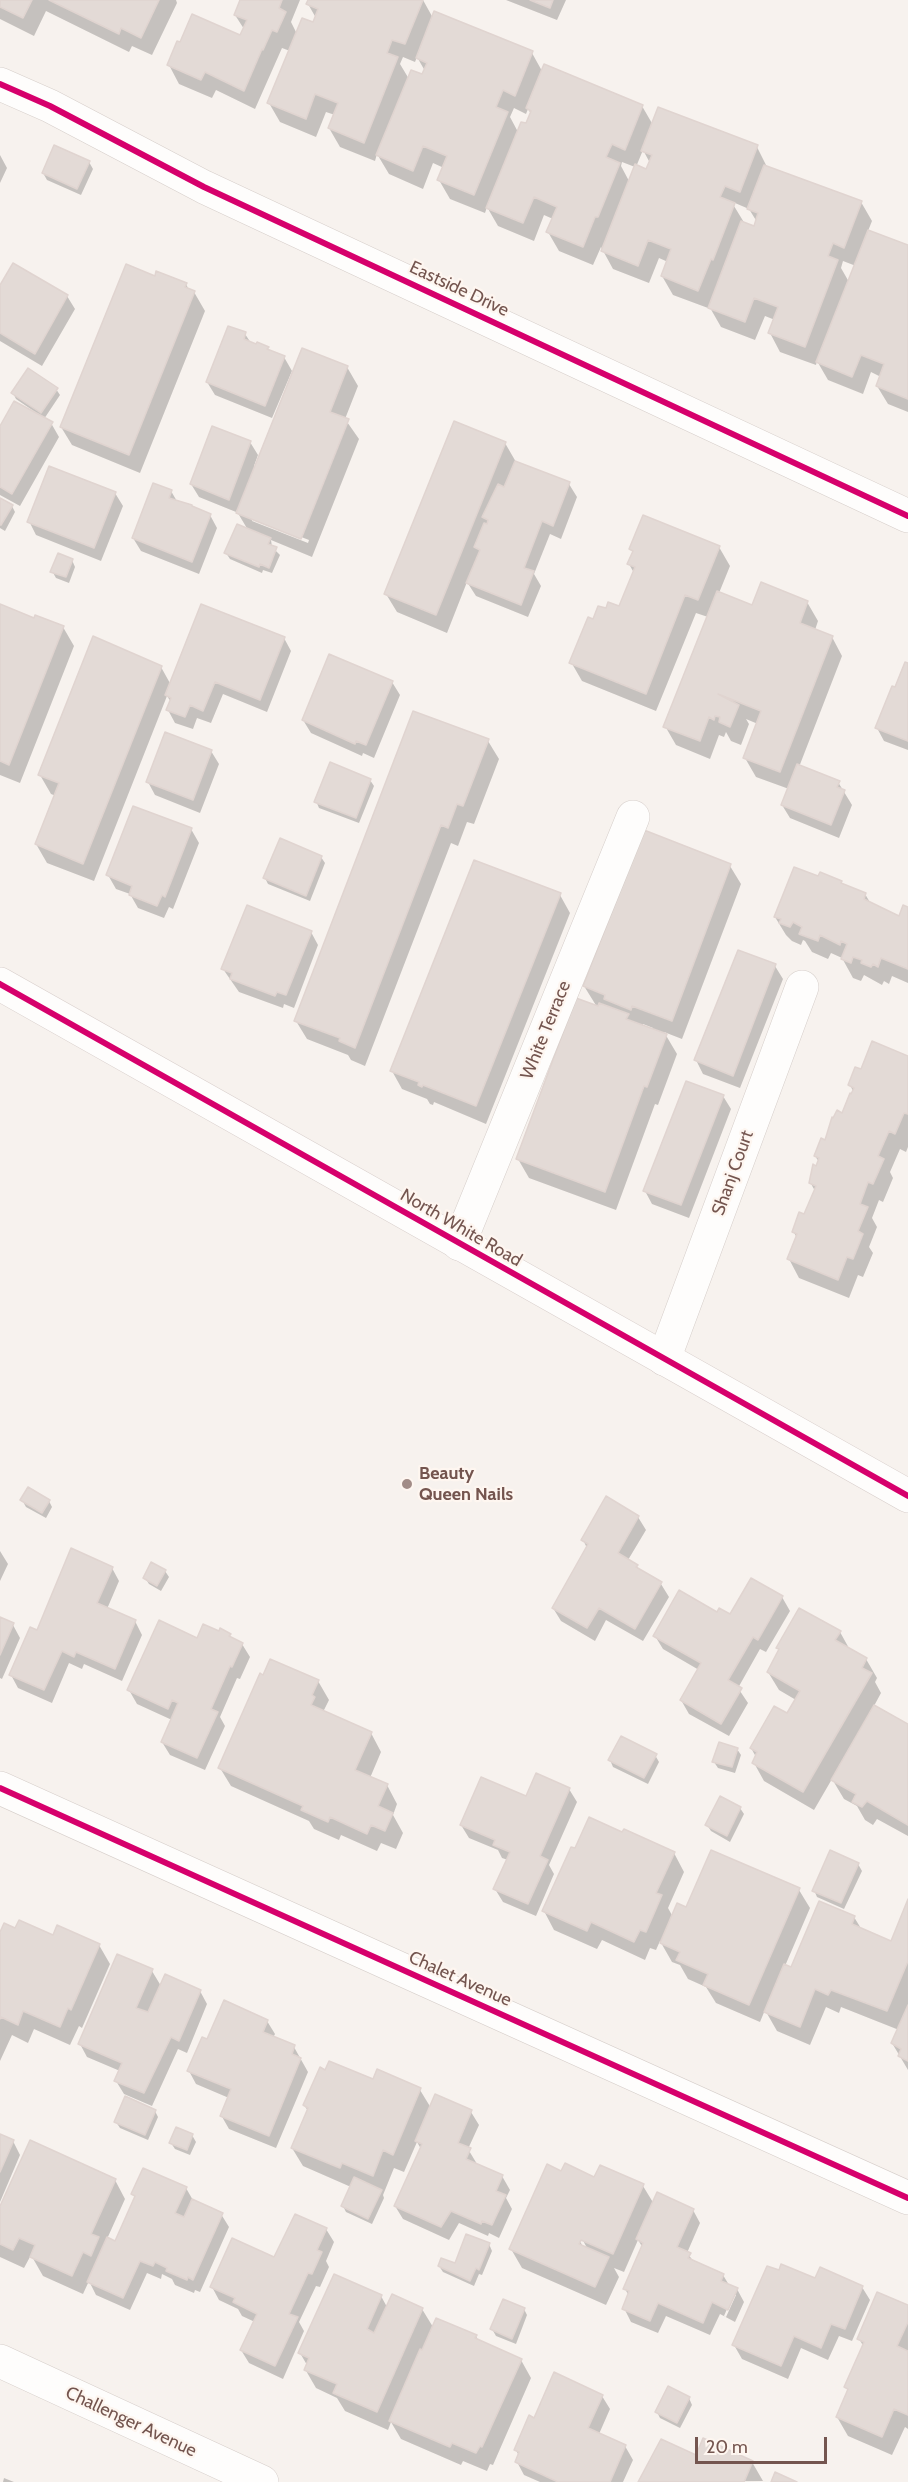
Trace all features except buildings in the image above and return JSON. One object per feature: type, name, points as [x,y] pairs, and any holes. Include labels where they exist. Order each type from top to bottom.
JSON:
[{"type":"street","name":"Eastside Drive","points":[[0,84],[50,106],[204,187],[908,516]]},
{"type":"street","name":"White Terrace","points":[[459,1244],[633,817]]},
{"type":"street","name":"North White Road","points":[[0,984],[908,1496]]},
{"type":"street","name":"Shanj Court","points":[[664,1359],[802,987]]},
{"type":"street","name":"Chalet Avenue","points":[[0,1788],[908,2198]]},
{"type":"street","name":"Challenger Avenue","points":[[0,2361],[262,2482]]},
{"type":"cycle path","points":[[0,84],[50,106],[204,187],[908,516]]},
{"type":"cycle path","points":[[0,984],[908,1496]]},
{"type":"cycle path","points":[[0,1788],[908,2198]]},
{"type":"place","name":"Beauty Queen Nails","points":[[407,1484]]}]
